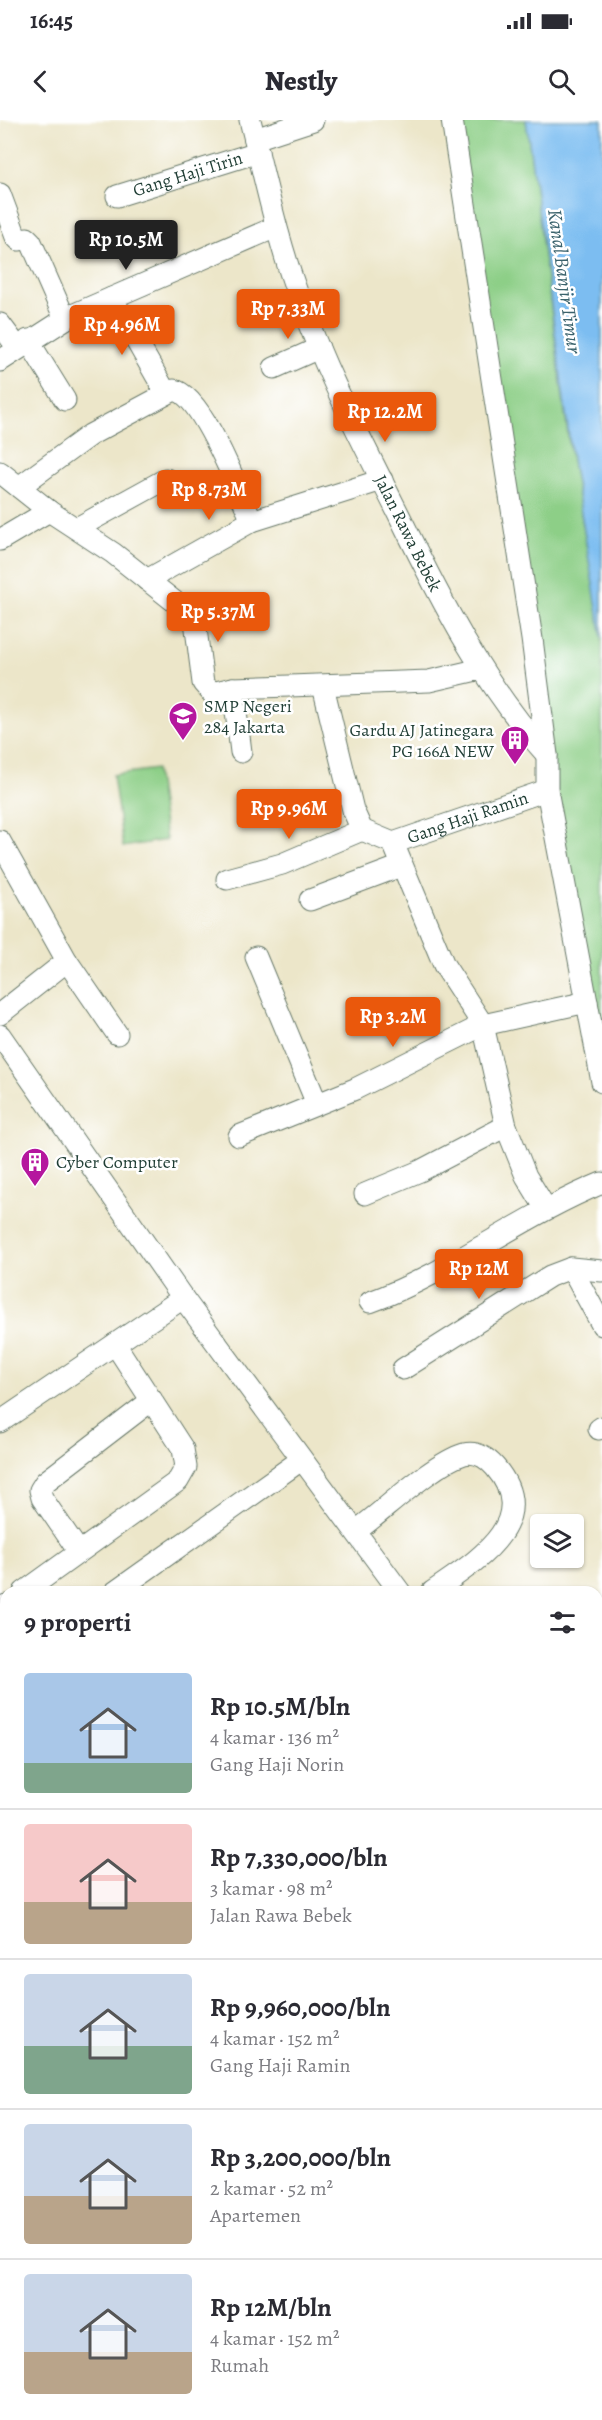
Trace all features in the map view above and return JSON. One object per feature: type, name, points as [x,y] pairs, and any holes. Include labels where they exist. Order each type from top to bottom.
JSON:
[{"type":"street","name":"Gang Haji Tirin","points":[[117,196],[254,137],[313,120]]},
{"type":"street","points":[[452,120],[488,344],[548,755],[547,790],[602,1082]]},
{"type":"street","name":"Jalan Rawa Bebek","points":[[254,137],[276,227],[298,295],[319,348],[438,596],[481,669],[548,755]]},
{"type":"street","points":[[0,194],[16,237],[19,240],[27,238],[31,242],[65,319]]},
{"type":"street","points":[[0,360],[65,319],[276,227]]},
{"type":"street","points":[[112,298],[166,393]]},
{"type":"street","points":[[0,324],[23,344],[65,400]]},
{"type":"street","points":[[274,368],[319,348]]},
{"type":"street","points":[[19,487],[90,435],[166,393],[181,392],[203,421],[225,457],[252,521]]},
{"type":"street","points":[[0,472],[49,511],[77,528],[147,580],[195,621],[203,683],[212,693],[233,688],[429,681],[481,669]]},
{"type":"street","points":[[77,528],[166,479]]},
{"type":"street","points":[[147,580],[252,521],[382,480]]},
{"type":"street","points":[[0,540],[49,511]]},
{"type":"street","points":[[227,879],[282,864],[362,830],[353,810],[322,686]]},
{"type":"street","points":[[233,688],[240,753]]},
{"type":"street","name":"Gang Haji Ramin","points":[[362,830],[393,843],[547,790]]},
{"type":"street","points":[[0,841],[67,962],[117,1034]]},
{"type":"street","points":[[393,843],[444,965],[483,1025],[506,1126],[526,1176],[546,1209]]},
{"type":"street","points":[[310,900],[401,866]]},
{"type":"street","points":[[256,957],[317,1104]]},
{"type":"street","points":[[0,1014],[67,962]]},
{"type":"street","points":[[239,1136],[355,1089],[483,1025],[587,1002]]},
{"type":"street","points":[[0,1035],[183,1298],[396,1586]]},
{"type":"street","points":[[365,1194],[420,1171],[506,1126]]},
{"type":"street","points":[[370,1302],[423,1281],[546,1209],[602,1183]]},
{"type":"street","points":[[403,1369],[550,1276],[571,1268],[602,1270]]},
{"type":"street","points":[[571,1268],[602,1325]]},
{"type":"street","points":[[0,1422],[183,1298]]},
{"type":"street","points":[[32,1586],[178,1481],[186,1467],[183,1449],[116,1344]]},
{"type":"street","points":[[79,1552],[42,1498],[40,1490],[45,1482],[152,1400]]},
{"type":"street","points":[[356,1531],[450,1461],[470,1453],[478,1454],[491,1463],[505,1479],[513,1501],[507,1524],[475,1562],[441,1586]]},
{"type":"street","points":[[123,1586],[301,1460]]},
{"type":"green space","points":[[451,120],[526,120],[569,443],[602,636],[602,1082]]},
{"type":"green space","points":[[156,769],[166,840],[123,847],[113,775]]},
{"type":"water","name":"Kanal Banjir Timur","points":[[526,120],[602,120],[602,638],[572,459]]},
{"type":"place","name":"SMP Negeri 284 Jakarta","points":[[183,742]]},
{"type":"place","name":"Gardu AJ Jatinegara PG 166A NEW","points":[[515,766]]},
{"type":"place","name":"Cyber Computer","points":[[35,1188]]}]
